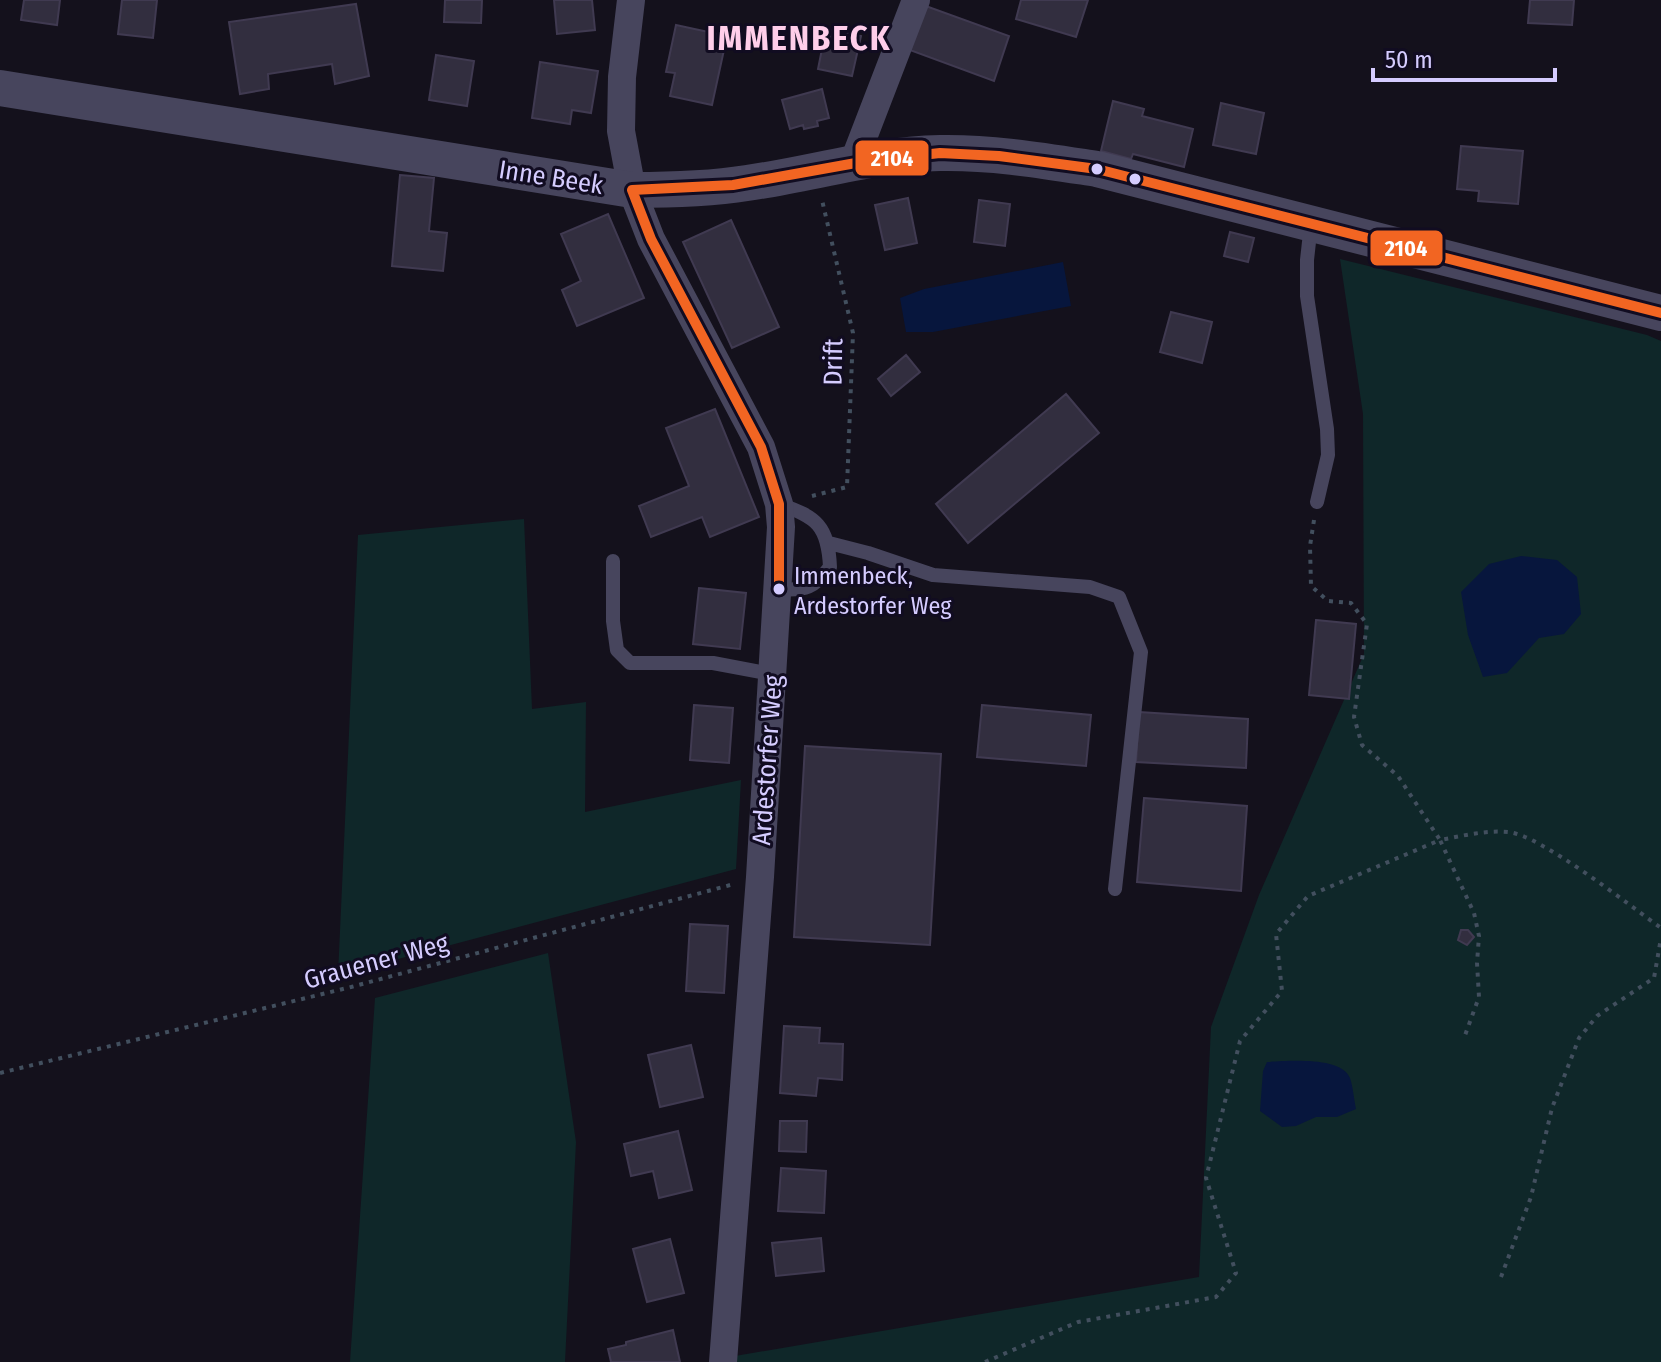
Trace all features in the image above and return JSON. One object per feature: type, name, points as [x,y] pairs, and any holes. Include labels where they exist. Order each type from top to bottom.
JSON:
[{"type":"street","name":"Ardestorfer Weg","points":[[631,0],[622,77],[621,131],[632,190],[651,239],[761,447],[779,504],[779,589],[723,1362]]},
{"type":"street","points":[[854,161],[916,0]]},
{"type":"street","name":"Inne Beek","points":[[0,88],[632,190],[672,190],[746,183],[854,161],[939,153],[1015,156],[1097,169],[1660,311]]},
{"type":"lane","points":[[1311,223],[1307,296],[1327,429],[1328,455],[1317,502]]},
{"type":"lane","points":[[779,504],[800,511],[818,522],[829,543],[830,567],[816,585],[794,590],[779,589]]},
{"type":"lane","points":[[829,543],[933,575],[1090,587],[1119,597],[1141,652],[1115,889]]},
{"type":"lane","points":[[613,561],[613,621],[617,650],[630,663],[697,661],[772,674]]},
{"type":"path","name":"Drift","points":[[779,504],[847,487],[853,333],[816,171]]},
{"type":"path","points":[[1314,520],[1310,546],[1311,586],[1328,601],[1351,603],[1367,624],[1354,717],[1362,745],[1398,776],[1440,840],[1474,913],[1479,936],[1479,997],[1464,1038]]},
{"type":"path","points":[[985,1362],[1078,1322],[1216,1297],[1236,1273],[1206,1178],[1240,1041],[1282,991],[1276,934],[1308,896],[1440,840],[1511,832],[1543,847],[1661,928]]},
{"type":"path","name":"Grauener Weg","points":[[0,1073],[351,987],[760,877]]},
{"type":"path","points":[[1501,1277],[1531,1197],[1552,1108],[1579,1038],[1597,1016],[1654,978],[1661,938]]},
{"type":"green space","points":[[1340,259],[1661,341],[1661,1362],[734,1362],[735,1356],[1199,1277],[1211,1027],[1259,895],[1364,654],[1363,414]]},
{"type":"green space","points":[[524,519],[532,709],[586,702],[585,812],[741,780],[736,869],[338,975],[358,535]]},
{"type":"green space","points":[[548,953],[576,1142],[565,1362],[350,1362],[375,998]]},
{"type":"water","points":[[1063,262],[1071,306],[933,332],[906,332],[900,298],[924,289]]},
{"type":"water","points":[[1521,556],[1557,560],[1577,577],[1581,614],[1564,634],[1539,638],[1507,673],[1483,677],[1468,635],[1461,592],[1489,564]]},
{"type":"water","points":[[1313,1061],[1336,1066],[1350,1078],[1356,1109],[1337,1117],[1316,1117],[1296,1126],[1282,1127],[1260,1111],[1263,1071],[1267,1062]]},
{"type":"building","points":[[24,0],[60,0],[57,25],[21,20]]},
{"type":"building","points":[[122,0],[157,0],[153,38],[118,34]]},
{"type":"building","points":[[445,0],[482,0],[481,23],[444,22]]},
{"type":"building","points":[[554,0],[592,0],[595,30],[557,34]]},
{"type":"building","points":[[1021,0],[1088,0],[1076,37],[1016,19]]},
{"type":"building","points":[[1530,0],[1574,0],[1572,25],[1528,23]]},
{"type":"building","points":[[356,4],[369,76],[335,84],[332,64],[268,74],[269,89],[240,94],[229,22]]},
{"type":"building","points":[[923,5],[1009,36],[994,81],[907,49]]},
{"type":"building","points":[[676,25],[727,36],[712,105],[670,96],[675,73],[666,72]]},
{"type":"building","points":[[826,29],[861,36],[852,76],[818,69]]},
{"type":"building","points":[[436,55],[474,61],[467,106],[429,100]]},
{"type":"building","points":[[540,62],[598,71],[591,113],[572,110],[570,124],[532,118]]},
{"type":"building","points":[[822,89],[829,118],[817,121],[818,126],[804,129],[803,125],[790,129],[782,100]]},
{"type":"building","points":[[1113,101],[1144,109],[1142,116],[1193,129],[1184,167],[1133,154],[1131,159],[1101,151]]},
{"type":"building","points":[[1221,103],[1264,113],[1256,154],[1213,145]]},
{"type":"building","points":[[1461,146],[1523,151],[1518,204],[1478,201],[1479,191],[1457,189]]},
{"type":"building","points":[[400,175],[434,178],[429,231],[447,233],[443,271],[392,266]]},
{"type":"building","points":[[908,198],[917,243],[885,250],[875,205]]},
{"type":"building","points":[[979,200],[1010,204],[1005,246],[974,242]]},
{"type":"building","points":[[608,214],[644,298],[577,326],[562,290],[581,281],[561,234]]},
{"type":"building","points":[[731,220],[779,327],[732,348],[683,242]]},
{"type":"building","points":[[1230,232],[1254,238],[1248,262],[1224,256]]},
{"type":"building","points":[[1171,312],[1212,322],[1202,363],[1160,352]]},
{"type":"building","points":[[906,355],[920,372],[891,396],[878,379]]},
{"type":"building","points":[[1066,394],[1099,433],[968,543],[936,504]]},
{"type":"building","points":[[715,409],[759,517],[710,537],[702,517],[651,537],[639,506],[689,486],[666,428]]},
{"type":"building","points":[[699,588],[746,593],[740,649],[693,644]]},
{"type":"building","points":[[1316,620],[1356,624],[1349,699],[1309,695]]},
{"type":"building","points":[[694,705],[733,708],[729,763],[690,760]]},
{"type":"building","points":[[982,705],[1091,715],[1086,766],[977,757]]},
{"type":"building","points":[[1139,712],[1248,719],[1246,768],[1136,762]]},
{"type":"building","points":[[805,746],[941,754],[930,945],[794,937]]},
{"type":"building","points":[[1144,798],[1247,806],[1241,891],[1137,882]]},
{"type":"building","points":[[690,924],[728,926],[724,993],[686,991]]},
{"type":"building","points":[[1461,930],[1468,930],[1474,937],[1467,945],[1458,940]]},
{"type":"building","points":[[784,1026],[820,1028],[819,1043],[843,1044],[842,1080],[818,1078],[816,1096],[780,1093]]},
{"type":"building","points":[[691,1045],[703,1097],[660,1107],[648,1055]]},
{"type":"building","points":[[780,1121],[807,1121],[806,1152],[779,1151]]},
{"type":"building","points":[[678,1131],[692,1190],[659,1198],[653,1171],[631,1176],[624,1144]]},
{"type":"building","points":[[781,1168],[826,1171],[824,1213],[778,1211]]},
{"type":"building","points":[[821,1238],[824,1271],[776,1276],[772,1243]]},
{"type":"building","points":[[670,1239],[684,1293],[647,1302],[633,1249]]},
{"type":"building","points":[[673,1330],[680,1362],[611,1362],[608,1349]]},
{"type":"transit line","name":"2104","points":[[632,190],[733,185],[867,161],[940,153],[999,156],[1097,169],[1661,313]]},
{"type":"transit line","name":"2104","points":[[632,190],[651,239],[761,447],[779,504],[779,589]]},
{"type":"place","name":"Immenbeck, Ardestorfer Weg","points":[[779,589]]},
{"type":"district","name":"IMMENBECK","points":[[799,38]]}]
